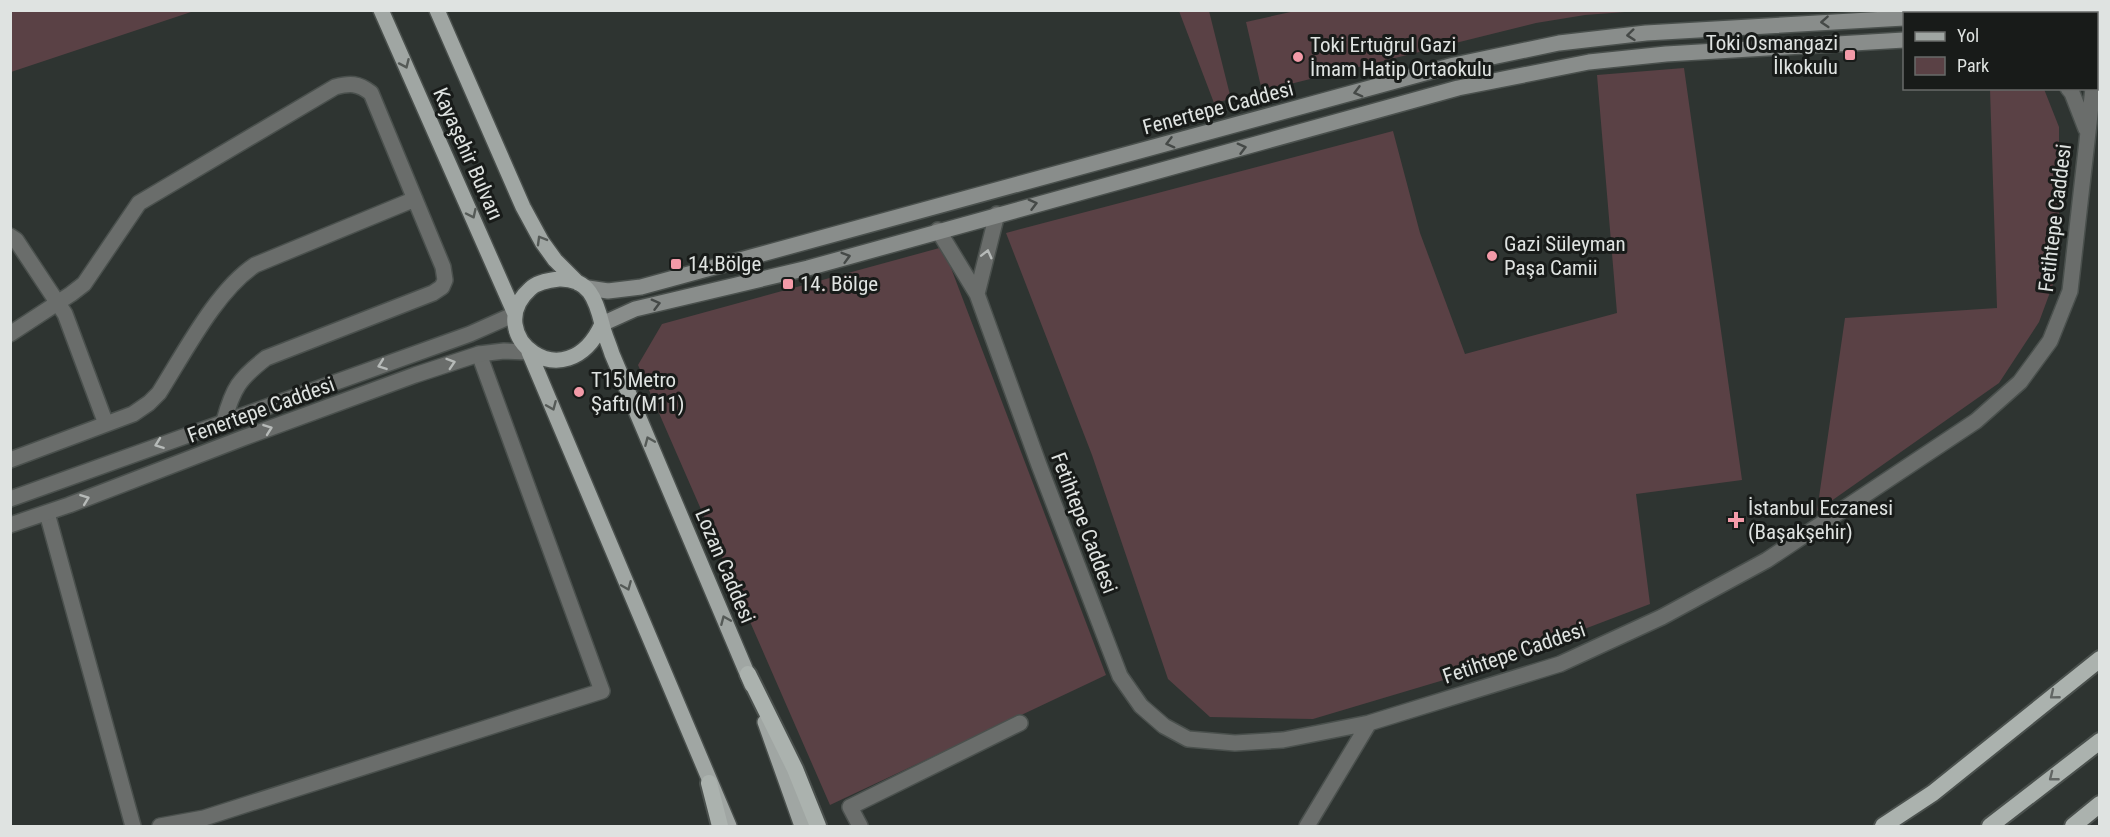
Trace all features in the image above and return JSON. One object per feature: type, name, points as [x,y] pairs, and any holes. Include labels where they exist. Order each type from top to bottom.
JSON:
[{"type":"highway","points":[[1883,826],[1933,793],[2100,659]]},
{"type":"highway","points":[[748,674],[795,768],[818,826]]},
{"type":"highway","points":[[1990,826],[2100,741]]},
{"type":"highway","points":[[709,783],[720,826]]},
{"type":"highway","points":[[2073,826],[2100,804]]},
{"type":"main road","name":"Kayaşehir Bulvarı","points":[[381,10],[515,314]]},
{"type":"main road","name":"Kayaşehir Bulvarı","points":[[437,10],[524,207],[542,242],[555,260],[584,286]]},
{"type":"main road","name":"Fenertepe Caddesi","points":[[584,286],[608,291],[640,287],[1454,65],[1559,43],[1646,33],[1903,18]]},
{"type":"main road","points":[[602,324],[635,309],[808,268],[1458,87],[1578,64],[1666,54],[1903,40]]},
{"type":"main road","points":[[529,352],[550,360],[568,358],[585,350],[597,335],[602,324],[599,309],[584,286],[564,279],[548,280],[532,287],[518,304],[515,325],[529,352],[729,826]]},
{"type":"main road","name":"Lozan Caddesi","points":[[602,324],[612,354],[748,674],[802,826]]},
{"type":"street","points":[[10,334],[84,284],[140,203],[335,87],[360,84],[371,93],[443,267],[445,280],[442,287],[433,293],[266,358],[244,375],[232,394],[224,421]]},
{"type":"street","points":[[2070,90],[2087,132]]},
{"type":"street","name":"Fetihtepe Caddesi","points":[[938,230],[977,294],[1039,465],[1120,676],[1141,706],[1164,726],[1188,739],[1234,743],[1282,740],[1369,723],[1560,664],[1662,617],[1767,560],[1976,421],[2020,382],[2050,341],[2070,291],[2093,90]]},
{"type":"street","points":[[10,460],[133,414],[149,403],[159,393],[226,291],[240,275],[255,265],[415,200]]},
{"type":"street","points":[[977,294],[997,214]]},
{"type":"street","points":[[10,236],[16,240],[65,314],[106,424]]},
{"type":"street","name":"Fenertepe Caddesi","points":[[10,499],[470,333],[515,314]]},
{"type":"street","name":"Fenertepe Caddesi","points":[[10,525],[415,375],[479,354],[504,351],[529,352]]},
{"type":"street","points":[[160,826],[204,818],[602,691],[479,354]]},
{"type":"street","points":[[47,513],[133,826]]},
{"type":"street","points":[[860,826],[850,807],[1020,723]]},
{"type":"street","points":[[1307,826],[1369,723]]},
{"type":"green space","points":[[11,10],[194,10],[194,11],[11,72]]},
{"type":"green space","points":[[1179,11],[1209,11],[1231,99],[1214,103]]},
{"type":"green space","name":"Toki Ertuğrul Gazi İmam Hatip Ortaokulu","points":[[1295,11],[1638,11],[1585,15],[1536,23],[1262,91],[1246,22]]},
{"type":"green space","points":[[1684,68],[1742,480],[1636,494],[1650,604],[1474,671],[1313,719],[1210,717],[1168,679],[1092,455],[1006,233],[1393,131],[1420,233],[1465,354],[1617,313],[1597,75]]},
{"type":"green space","points":[[1990,90],[2044,90],[2059,127],[2059,268],[2039,322],[1999,383],[1817,511],[1845,318],[1997,308]]},
{"type":"green space","points":[[943,247],[1106,675],[830,805],[638,365],[662,324]]},
{"type":"place","name":"Toki Osmangazi İlkokulu","points":[[1850,55]]},
{"type":"place","name":"Toki Ertuğrul Gazi İmam Hatip Ortaokulu","points":[[1298,57]]},
{"type":"place","name":"Gazi Süleyman Paşa Camii","points":[[1492,256]]},
{"type":"place","name":"14.Bölge","points":[[676,264]]},
{"type":"place","name":"14. Bölge","points":[[788,284]]},
{"type":"place","name":"T15 Metro Şaftı (M11)","points":[[579,392]]},
{"type":"place","name":"İstanbul Eczanesi (Başakşehir)","points":[[1736,520]]}]
